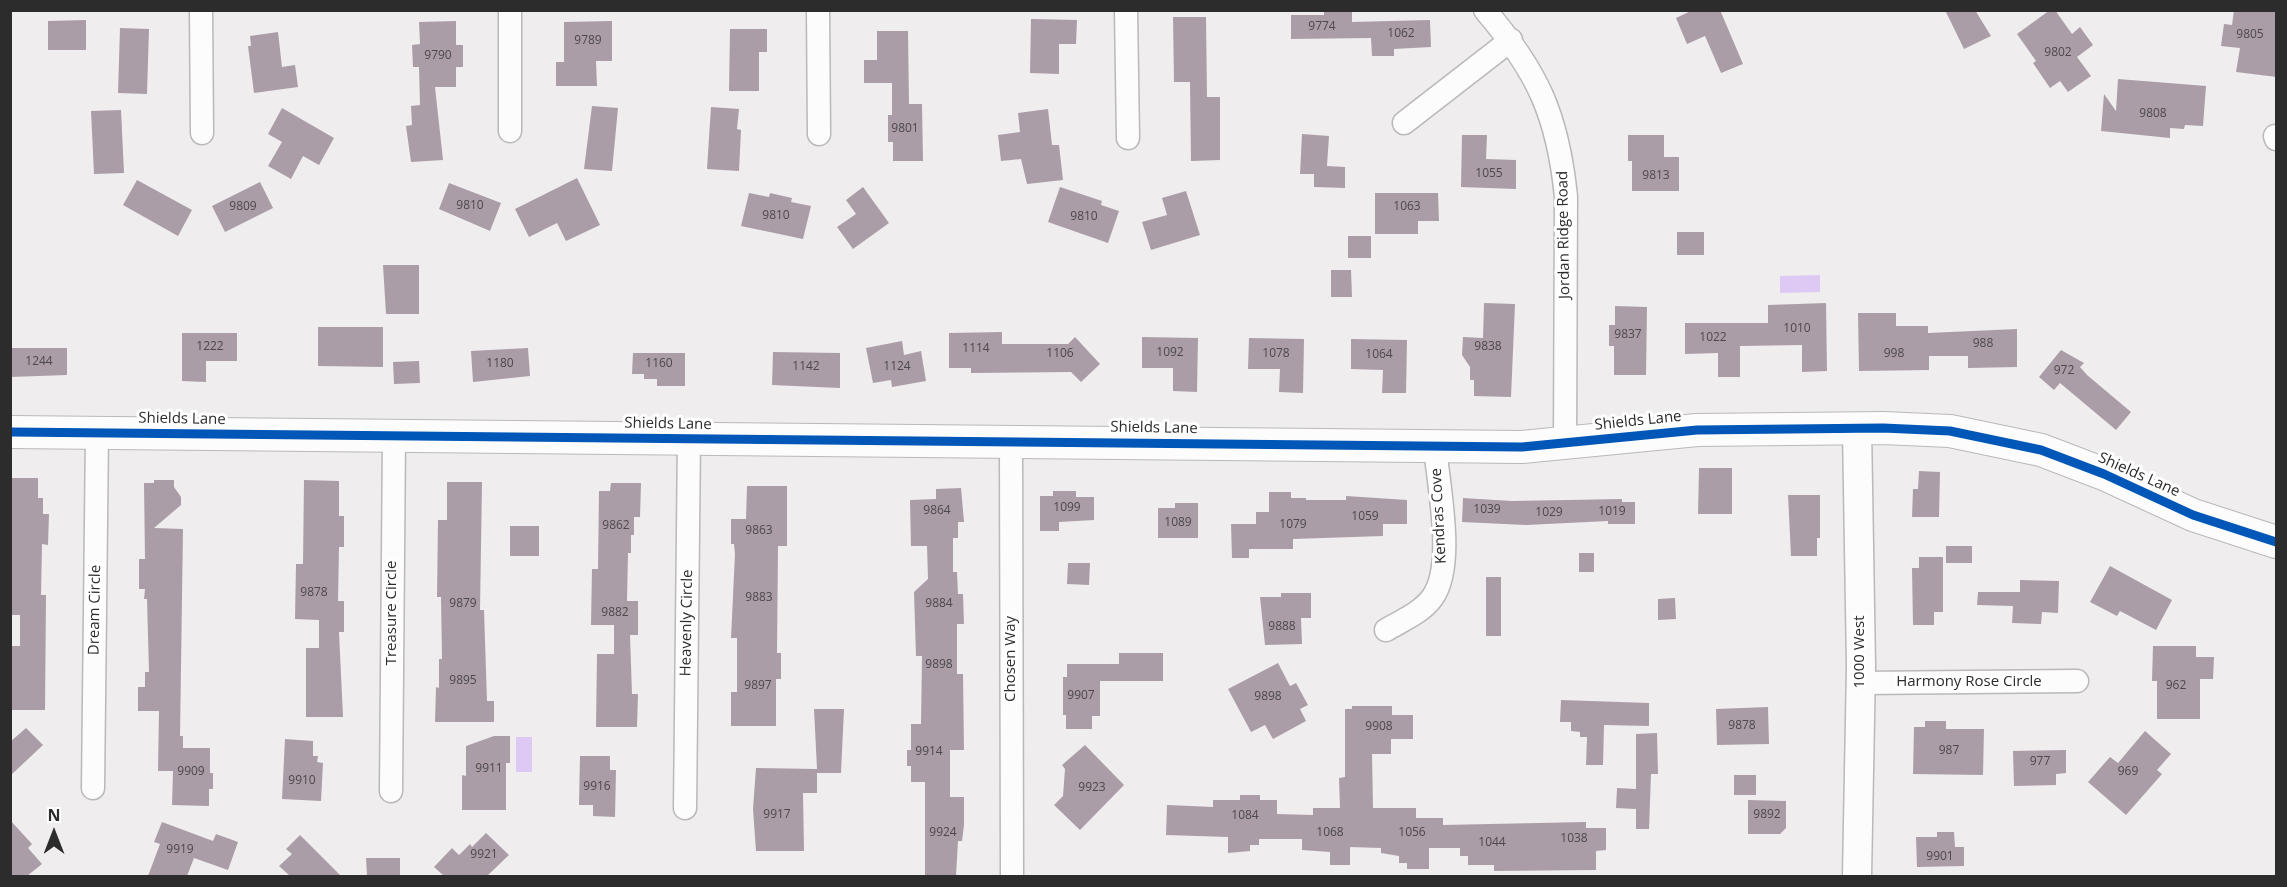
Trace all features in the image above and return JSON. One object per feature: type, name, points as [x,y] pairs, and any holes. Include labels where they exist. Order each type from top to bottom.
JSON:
[{"type":"main road","name":"Shields Lane","points":[[10,432],[1522,447],[1671,431],[1857,428],[1950,431],[2042,450],[2103,474],[2193,515],[2277,542]]},
{"type":"street","points":[[201,10],[202,133]]},
{"type":"street","points":[[510,10],[510,131]]},
{"type":"street","points":[[818,10],[819,134]]},
{"type":"street","points":[[1126,10],[1128,138]]},
{"type":"street","name":"Jordan Ridge Road","points":[[1485,10],[1511,40],[1539,86],[1553,120],[1562,158],[1566,197],[1565,444]]},
{"type":"street","points":[[1404,123],[1511,40]]},
{"type":"street","name":"1000 West","points":[[1857,428],[1861,683],[1857,876]]},
{"type":"street","name":"Dream Circle","points":[[93,788],[97,433]]},
{"type":"street","name":"Treasure Circle","points":[[391,791],[394,436]]},
{"type":"street","name":"Heavenly Circle","points":[[685,808],[689,439]]},
{"type":"street","name":"Chosen Way","points":[[1011,442],[1012,876]]},
{"type":"street","name":"Kendras Cove","points":[[1386,630],[1421,609],[1432,598],[1439,585],[1443,538],[1435,446]]},
{"type":"street","name":"Harmony Rose Circle","points":[[1861,683],[2077,681]]},
{"type":"shaded area","points":[[1820,275],[1820,292],[1780,293],[1780,276]]},
{"type":"shaded area","points":[[516,737],[532,737],[532,772],[516,772]]},
{"type":"building","points":[[1324,10],[1352,10],[1352,22],[1430,20],[1431,47],[1394,49],[1394,56],[1372,56],[1371,38],[1291,39],[1291,15],[1324,15]]},
{"type":"building","points":[[1693,10],[1720,10],[1743,64],[1721,73],[1705,36],[1687,44],[1676,18]]},
{"type":"building","points":[[1945,10],[1975,10],[1991,36],[1964,49]]},
{"type":"building","points":[[2050,10],[2055,10],[2072,34],[2080,27],[2093,45],[2077,57],[2091,76],[2068,92],[2060,81],[2050,88],[2033,63],[2036,61],[2017,34]]},
{"type":"building","points":[[2234,10],[2277,10],[2277,77],[2236,72],[2240,48],[2221,46],[2224,24],[2232,25]]},
{"type":"building","points":[[1173,17],[1206,17],[1207,97],[1220,97],[1220,160],[1191,161],[1190,82],[1174,82]]},
{"type":"building","points":[[1031,19],[1077,20],[1076,44],[1059,44],[1059,74],[1030,73]]},
{"type":"building","points":[[86,20],[86,50],[48,50],[48,21]]},
{"type":"building","points":[[456,21],[456,45],[463,45],[463,67],[456,67],[456,87],[435,87],[443,160],[411,162],[406,126],[412,125],[411,106],[420,105],[419,67],[413,67],[412,45],[420,44],[419,22]]},
{"type":"building","points":[[612,21],[612,61],[596,61],[597,86],[556,86],[556,62],[564,62],[564,22]]},
{"type":"building","points":[[120,28],[149,29],[147,94],[118,93]]},
{"type":"building","points":[[730,29],[767,29],[767,52],[759,52],[759,91],[729,91]]},
{"type":"building","points":[[877,31],[908,31],[909,104],[922,104],[923,161],[893,161],[893,142],[888,142],[888,115],[892,115],[892,83],[864,83],[864,60],[877,60]]},
{"type":"building","points":[[278,32],[282,67],[295,65],[298,87],[254,93],[248,46],[251,46],[250,36]]},
{"type":"building","points":[[2118,79],[2206,86],[2203,126],[2185,125],[2184,129],[2170,128],[2170,138],[2101,131],[2104,94],[2116,111]]},
{"type":"building","points":[[592,106],[618,108],[612,171],[584,169]]},
{"type":"building","points":[[711,107],[739,109],[737,129],[741,130],[739,171],[707,169]]},
{"type":"building","points":[[282,108],[334,138],[319,165],[303,156],[291,179],[268,166],[282,142],[268,134]]},
{"type":"building","points":[[1048,109],[1052,145],[1059,145],[1063,180],[1027,184],[1021,159],[1001,161],[998,135],[1020,132],[1018,113]]},
{"type":"building","points":[[121,110],[124,173],[94,174],[91,111]]},
{"type":"building","points":[[1302,134],[1329,136],[1327,166],[1345,167],[1345,188],[1314,187],[1314,174],[1300,174]]},
{"type":"building","points":[[1462,135],[1487,135],[1486,159],[1516,160],[1516,189],[1461,187]]},
{"type":"building","points":[[1628,135],[1664,135],[1664,157],[1679,157],[1679,191],[1632,191],[1632,161],[1628,161]]},
{"type":"building","points":[[577,178],[600,225],[566,241],[557,223],[529,237],[515,209]]},
{"type":"building","points":[[137,180],[192,210],[178,236],[123,205]]},
{"type":"building","points":[[260,182],[273,208],[225,232],[212,206]]},
{"type":"building","points":[[449,183],[501,203],[490,231],[439,209]]},
{"type":"building","points":[[863,187],[889,223],[853,249],[837,227],[856,214],[846,200]]},
{"type":"building","points":[[1060,187],[1102,201],[1101,205],[1119,211],[1108,243],[1048,222]]},
{"type":"building","points":[[1186,191],[1200,235],[1151,250],[1142,222],[1167,215],[1162,198]]},
{"type":"building","points":[[749,193],[769,197],[770,193],[792,198],[791,202],[811,206],[803,239],[741,226]]},
{"type":"building","points":[[1375,193],[1438,193],[1439,221],[1418,221],[1418,234],[1375,234]]},
{"type":"building","points":[[1677,232],[1704,232],[1704,255],[1677,255]]},
{"type":"building","points":[[1348,236],[1371,236],[1371,258],[1348,258]]},
{"type":"building","points":[[383,265],[419,265],[419,314],[386,314]]},
{"type":"building","points":[[1331,270],[1351,270],[1352,297],[1331,297]]},
{"type":"building","points":[[1484,303],[1515,304],[1511,397],[1474,396],[1474,380],[1470,380],[1470,367],[1462,355],[1463,337],[1483,338]]},
{"type":"building","points":[[1826,303],[1827,371],[1802,372],[1802,345],[1740,346],[1740,377],[1718,377],[1718,353],[1685,354],[1685,323],[1768,323],[1768,305]]},
{"type":"building","points":[[1615,306],[1647,307],[1646,375],[1614,375],[1614,346],[1609,346],[1609,325],[1615,325]]},
{"type":"building","points":[[1858,313],[1896,313],[1896,326],[1928,326],[1928,333],[2017,329],[2017,367],[1968,368],[1968,356],[1929,356],[1929,370],[1859,371]]},
{"type":"building","points":[[318,327],[383,327],[383,367],[318,366]]},
{"type":"building","points":[[1002,332],[1002,344],[1068,344],[1075,337],[1100,364],[1081,382],[1071,372],[971,373],[971,368],[949,368],[949,333]]},
{"type":"building","points":[[182,333],[237,333],[237,361],[206,361],[206,382],[182,381]]},
{"type":"building","points":[[1142,337],[1198,338],[1197,392],[1173,391],[1173,368],[1142,368]]},
{"type":"building","points":[[1249,338],[1304,339],[1303,393],[1279,392],[1280,369],[1248,369]]},
{"type":"building","points":[[1351,339],[1407,340],[1406,393],[1382,393],[1383,370],[1351,369]]},
{"type":"building","points":[[902,341],[904,355],[921,351],[926,381],[892,387],[891,380],[873,383],[866,348]]},
{"type":"building","points":[[10,348],[67,348],[67,375],[10,377]]},
{"type":"building","points":[[528,348],[530,376],[473,382],[471,351]]},
{"type":"building","points":[[2061,350],[2084,363],[2080,367],[2087,375],[2131,412],[2116,430],[2060,383],[2054,390],[2039,377]]},
{"type":"building","points":[[773,352],[840,353],[840,388],[772,385]]},
{"type":"building","points":[[633,353],[685,353],[685,386],[657,386],[657,379],[644,379],[644,374],[632,374]]},
{"type":"building","points":[[419,361],[420,383],[394,384],[393,362]]},
{"type":"building","points":[[1699,468],[1732,468],[1732,514],[1698,514]]},
{"type":"building","points":[[1919,471],[1940,472],[1939,517],[1912,517],[1913,489],[1918,489]]},
{"type":"building","points":[[10,478],[38,478],[38,498],[43,498],[43,514],[49,514],[48,545],[42,544],[41,595],[46,595],[45,710],[10,710],[10,646],[20,646],[20,615],[10,615]]},
{"type":"building","points":[[154,480],[174,480],[174,487],[181,497],[181,505],[154,528],[183,529],[180,736],[183,736],[183,748],[210,748],[210,773],[213,773],[213,789],[209,789],[209,806],[172,805],[173,771],[158,771],[159,711],[138,711],[138,687],[145,687],[145,672],[149,672],[147,599],[144,599],[145,589],[139,589],[139,559],[145,559],[144,483],[154,483]]},
{"type":"building","points":[[304,480],[339,481],[339,516],[344,516],[344,547],[339,547],[338,601],[344,601],[344,632],[339,632],[343,717],[306,717],[306,648],[319,648],[319,620],[295,619],[296,564],[303,564]]},
{"type":"building","points":[[447,482],[482,482],[480,610],[484,610],[487,701],[494,701],[494,722],[435,722],[436,687],[439,688],[439,659],[442,659],[441,597],[437,597],[438,520],[447,520]]},
{"type":"building","points":[[611,483],[641,483],[640,517],[634,517],[631,553],[628,553],[627,601],[638,601],[638,635],[630,635],[632,694],[638,694],[637,727],[596,727],[597,654],[614,654],[614,625],[591,625],[592,569],[598,569],[599,491],[610,491]]},
{"type":"building","points":[[747,486],[787,486],[787,546],[778,546],[777,653],[781,653],[781,679],[776,679],[776,726],[731,726],[731,692],[737,692],[737,638],[731,638],[735,554],[734,544],[731,544],[731,519],[746,519]]},
{"type":"building","points":[[961,488],[964,522],[958,522],[958,538],[953,538],[953,572],[957,572],[958,594],[963,594],[964,624],[957,624],[957,674],[963,674],[964,750],[950,750],[950,797],[964,797],[964,825],[962,841],[958,841],[956,876],[925,876],[925,782],[911,782],[911,766],[907,766],[907,750],[911,750],[911,724],[921,724],[922,656],[916,656],[914,592],[928,579],[927,546],[911,546],[910,500],[936,499],[936,489]]},
{"type":"building","points":[[1053,491],[1076,491],[1076,497],[1094,497],[1094,520],[1059,522],[1059,531],[1040,531],[1040,496],[1053,496]]},
{"type":"building","points":[[1269,492],[1291,492],[1291,498],[1306,498],[1306,500],[1346,500],[1346,496],[1407,500],[1407,524],[1383,524],[1383,536],[1293,539],[1293,549],[1249,549],[1249,558],[1232,558],[1231,524],[1256,524],[1256,512],[1269,512]]},
{"type":"building","points":[[1788,495],[1820,495],[1820,538],[1817,538],[1817,556],[1791,556]]},
{"type":"building","points":[[1463,498],[1512,501],[1622,499],[1622,502],[1635,502],[1635,524],[1608,524],[1608,521],[1526,525],[1462,522]]},
{"type":"building","points":[[1175,503],[1198,503],[1198,538],[1158,538],[1158,508],[1175,508]]},
{"type":"building","points":[[510,526],[539,526],[539,556],[510,556]]},
{"type":"building","points":[[1946,546],[1972,546],[1972,563],[1946,563]]},
{"type":"building","points":[[1579,553],[1594,553],[1594,572],[1579,572]]},
{"type":"building","points":[[1919,557],[1943,557],[1943,612],[1934,612],[1934,625],[1913,625],[1912,568],[1919,568]]},
{"type":"building","points":[[1068,563],[1090,563],[1089,585],[1067,584]]},
{"type":"building","points":[[2110,566],[2172,600],[2156,630],[2120,611],[2117,616],[2090,602]]},
{"type":"building","points":[[1486,577],[1501,577],[1501,636],[1486,636]]},
{"type":"building","points":[[2020,580],[2059,581],[2058,613],[2042,612],[2041,624],[2012,623],[2013,606],[1977,605],[1978,592],[2020,592]]},
{"type":"building","points":[[1281,593],[1311,593],[1311,618],[1301,618],[1302,644],[1265,645],[1260,597],[1281,597]]},
{"type":"building","points":[[1675,598],[1676,619],[1658,620],[1658,599]]},
{"type":"building","points":[[2153,646],[2196,646],[2196,657],[2214,657],[2213,679],[2200,679],[2200,719],[2157,719],[2157,681],[2152,681]]},
{"type":"building","points":[[1119,653],[1163,653],[1163,681],[1100,681],[1100,716],[1092,716],[1092,729],[1066,729],[1066,715],[1063,715],[1063,677],[1067,677],[1067,664],[1119,664]]},
{"type":"building","points":[[1278,663],[1290,686],[1296,683],[1308,705],[1300,709],[1306,721],[1273,739],[1265,725],[1251,732],[1228,689]]},
{"type":"building","points":[[1561,700],[1649,703],[1649,726],[1604,725],[1603,765],[1586,765],[1587,737],[1580,737],[1580,732],[1571,731],[1571,722],[1560,722]]},
{"type":"building","points":[[1352,706],[1392,706],[1392,715],[1413,715],[1413,739],[1391,739],[1391,754],[1372,754],[1373,808],[1416,808],[1416,818],[1443,818],[1443,825],[1586,822],[1586,828],[1606,828],[1606,850],[1596,851],[1596,870],[1494,871],[1494,865],[1468,865],[1468,856],[1460,856],[1460,848],[1429,848],[1429,869],[1407,869],[1407,863],[1399,863],[1399,856],[1381,853],[1381,848],[1350,847],[1350,865],[1330,865],[1330,852],[1302,850],[1302,839],[1259,839],[1259,845],[1250,845],[1250,851],[1228,853],[1228,837],[1166,835],[1167,805],[1213,807],[1213,800],[1240,800],[1240,795],[1260,795],[1260,800],[1277,800],[1277,814],[1313,815],[1313,808],[1340,808],[1339,778],[1345,777],[1345,709],[1352,709]]},
{"type":"building","points":[[1768,707],[1769,744],[1717,745],[1716,709]]},
{"type":"building","points":[[814,709],[844,709],[841,773],[817,773],[817,793],[803,793],[804,851],[756,851],[753,809],[756,768],[817,769]]},
{"type":"building","points":[[1925,721],[1946,721],[1946,729],[1984,729],[1983,775],[1913,774],[1914,727],[1925,727]]},
{"type":"building","points":[[26,728],[43,745],[10,776],[10,742]]},
{"type":"building","points":[[2145,731],[2171,754],[2157,770],[2162,774],[2126,815],[2088,782],[2110,757],[2118,763]]},
{"type":"building","points":[[1657,733],[1658,774],[1651,774],[1649,829],[1636,829],[1636,809],[1616,808],[1617,788],[1636,789],[1636,734]]},
{"type":"building","points":[[494,736],[510,736],[510,763],[506,763],[506,810],[462,810],[462,775],[466,776],[466,746]]},
{"type":"building","points":[[285,739],[313,741],[313,756],[318,756],[317,762],[323,763],[321,801],[282,799]]},
{"type":"building","points":[[1085,745],[1124,785],[1080,830],[1054,805],[1063,796],[1065,769],[1062,765]]},
{"type":"building","points":[[2066,750],[2066,773],[2056,774],[2056,785],[2014,786],[2013,751]]},
{"type":"building","points":[[580,756],[610,756],[610,770],[616,770],[615,817],[593,816],[593,805],[579,805]]},
{"type":"building","points":[[1734,775],[1756,775],[1756,795],[1734,795]]},
{"type":"building","points":[[1748,800],[1786,801],[1786,828],[1780,834],[1748,834]]},
{"type":"building","points":[[10,820],[32,844],[28,848],[42,864],[27,876],[10,876]]},
{"type":"building","points":[[162,822],[213,841],[216,834],[238,842],[228,870],[194,858],[187,876],[148,876],[160,844],[154,842]]},
{"type":"building","points":[[1937,832],[1954,832],[1955,847],[1964,847],[1964,866],[1917,867],[1916,837],[1937,837]]},
{"type":"building","points":[[486,833],[509,855],[487,876],[444,876],[434,867],[452,848],[459,855],[470,844],[472,847]]},
{"type":"building","points":[[300,835],[341,876],[290,876],[279,866],[292,854],[286,849]]},
{"type":"building","points":[[366,858],[400,858],[400,876],[367,876]]},
{"type":"cycle path","points":[[10,432],[1522,447],[1697,430],[1883,428],[1950,431],[2041,450],[2104,474],[2193,515],[2276,542]]}]
